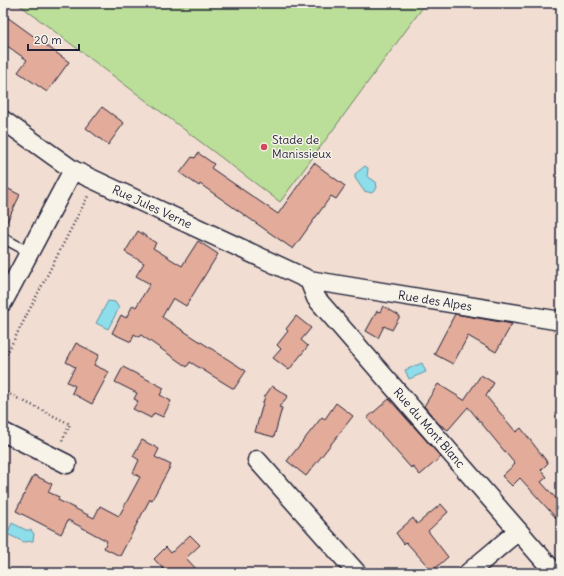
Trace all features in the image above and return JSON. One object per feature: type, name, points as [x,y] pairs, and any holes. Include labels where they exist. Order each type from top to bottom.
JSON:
[{"type":"street","name":"Rue Jules Verne","points":[[3,120],[73,170],[309,280]]},
{"type":"street","points":[[3,302],[73,170]]},
{"type":"street","name":"Rue des Alpes","points":[[309,280],[561,321]]},
{"type":"street","name":"Rue du Mont Blanc","points":[[309,280],[316,298],[555,573]]},
{"type":"street","points":[[3,432],[61,461]]},
{"type":"street","points":[[256,460],[357,573]]},
{"type":"street","points":[[468,573],[518,531]]},
{"type":"lane","points":[[3,238],[29,252]]},
{"type":"path","points":[[3,361],[96,181]]},
{"type":"path","points":[[3,391],[70,424],[61,461]]},
{"type":"green space","name":"Stade de Manissieux","points":[[17,3],[426,3],[280,202]]},
{"type":"water","points":[[365,166],[368,168],[367,176],[376,182],[377,188],[372,193],[364,191],[355,178],[355,174]]},
{"type":"water","points":[[108,301],[115,302],[119,308],[108,329],[96,323]]},
{"type":"water","points":[[422,363],[426,372],[409,379],[405,370]]},
{"type":"water","points":[[12,523],[26,530],[31,530],[34,534],[33,541],[24,542],[7,534]]},
{"type":"building","points":[[3,14],[69,62],[47,92],[18,72],[27,60],[3,43]]},
{"type":"building","points":[[102,107],[124,123],[108,145],[86,128]]},
{"type":"building","points":[[198,153],[214,164],[211,168],[278,214],[314,163],[345,186],[336,199],[331,196],[293,249],[200,184],[199,186],[180,173],[192,157],[195,158]]},
{"type":"building","points":[[3,186],[20,195],[3,230]]},
{"type":"building","points":[[138,231],[156,243],[153,248],[182,266],[198,241],[218,254],[186,306],[173,298],[162,317],[246,371],[234,389],[190,362],[187,367],[141,335],[139,337],[134,334],[131,342],[112,333],[121,315],[126,318],[133,305],[136,307],[150,284],[136,276],[144,263],[125,252]]},
{"type":"building","points":[[383,306],[400,316],[392,330],[384,326],[378,338],[366,331],[377,311],[380,312]]},
{"type":"building","points":[[455,314],[512,324],[496,352],[468,336],[453,364],[434,354]]},
{"type":"building","points":[[296,316],[311,328],[301,340],[308,346],[289,370],[273,358],[281,349],[277,345],[288,331],[286,329]]},
{"type":"building","points":[[76,343],[99,355],[94,365],[109,372],[92,404],[72,393],[75,386],[67,382],[75,367],[66,362]]},
{"type":"building","points":[[123,367],[164,388],[160,395],[171,401],[163,417],[154,413],[151,418],[133,409],[138,401],[134,399],[137,393],[115,382]]},
{"type":"building","points":[[481,375],[494,383],[486,396],[516,432],[521,428],[548,463],[541,470],[547,477],[541,482],[561,504],[561,516],[557,519],[520,478],[512,486],[502,476],[515,464],[468,407],[448,430],[439,424],[424,406],[438,384],[464,400]]},
{"type":"building","points":[[272,386],[288,396],[279,407],[282,408],[274,437],[255,432],[265,396]]},
{"type":"building","points":[[389,399],[441,457],[420,475],[412,466],[411,468],[367,418]]},
{"type":"building","points":[[336,403],[353,416],[306,476],[287,461],[322,417],[325,419]]},
{"type":"building","points":[[142,440],[159,449],[155,457],[171,465],[152,500],[150,499],[120,556],[104,548],[107,541],[68,520],[61,534],[16,511],[34,475],[52,484],[48,492],[59,497],[58,500],[94,518],[100,506],[119,516],[140,477],[133,473],[139,460],[133,456]]},
{"type":"building","points":[[441,504],[448,512],[428,531],[448,557],[432,571],[406,542],[404,544],[396,533],[413,518],[417,524]]},
{"type":"building","points":[[190,535],[200,545],[186,558],[200,573],[167,573],[154,559],[166,547],[171,553]]},
{"type":"place","name":"Stade de Manissieux","points":[[264,147]]}]
